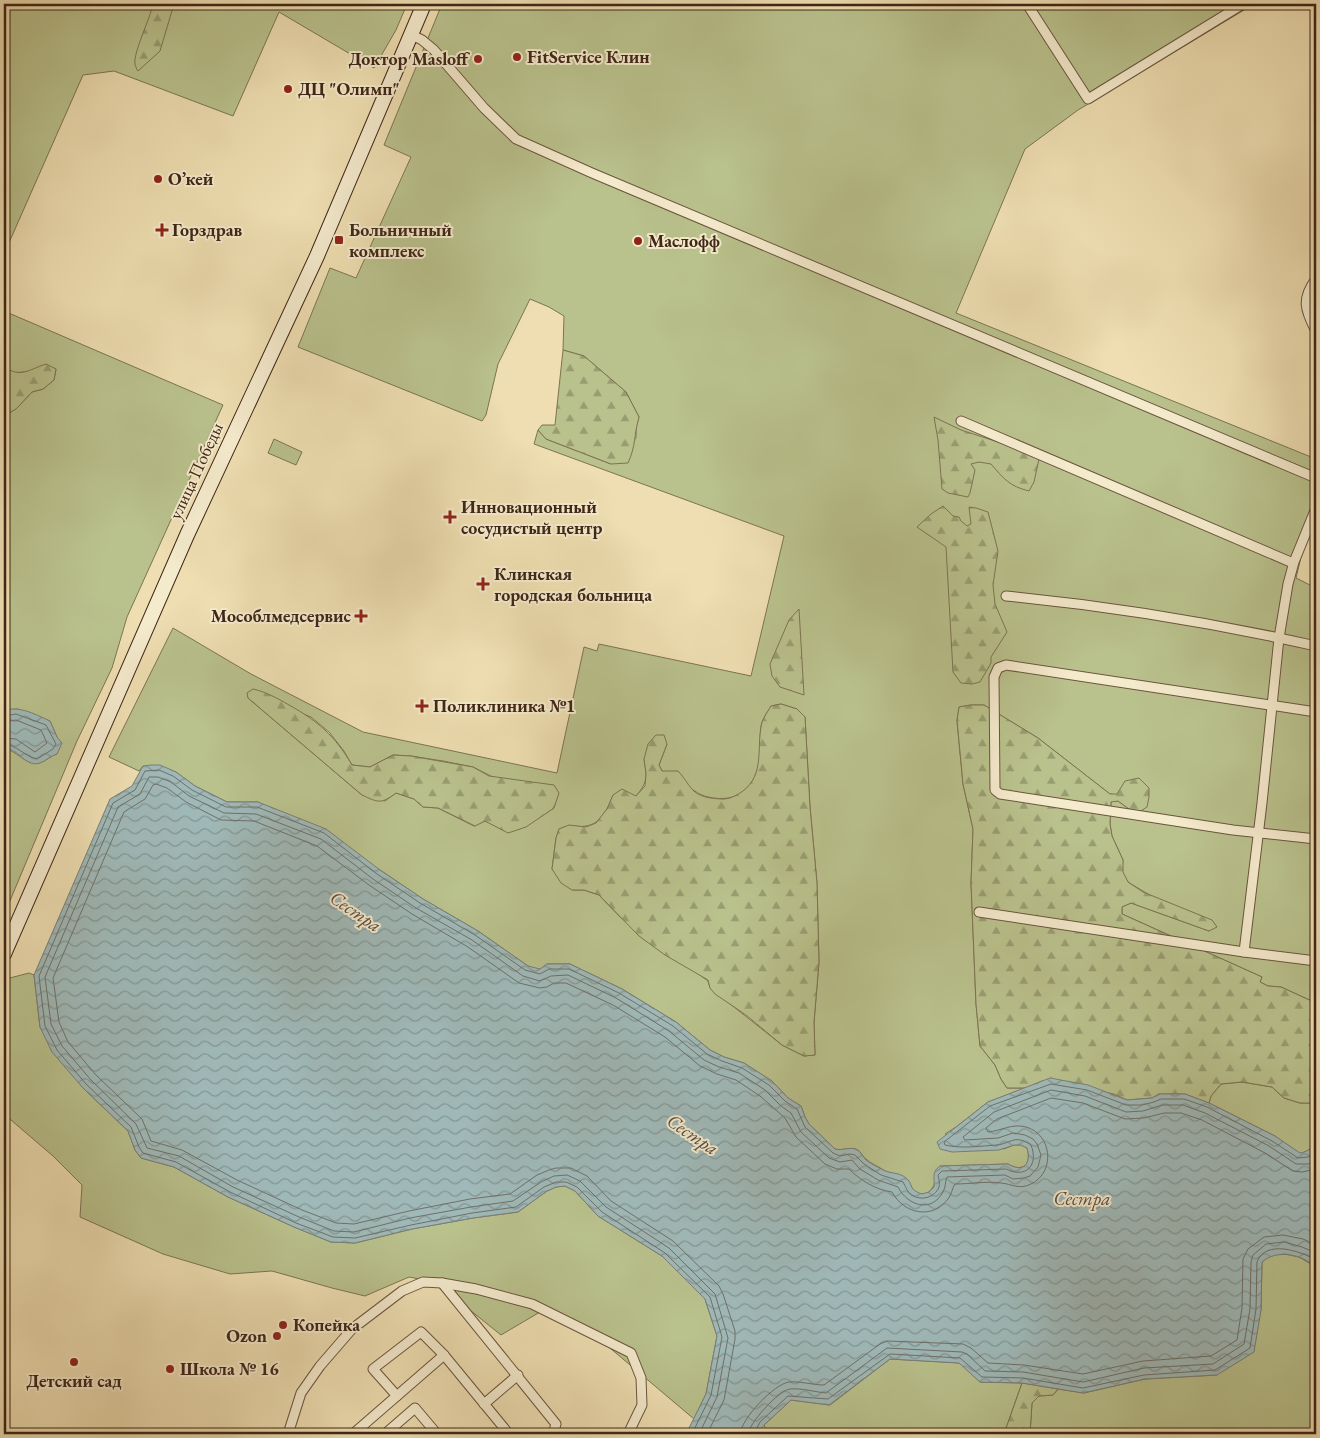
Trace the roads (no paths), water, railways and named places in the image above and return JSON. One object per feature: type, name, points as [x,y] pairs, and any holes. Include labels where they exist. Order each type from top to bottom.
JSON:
[{"type":"street","name":"улица Победы","points":[[4,954],[187,536],[317,256],[424,4]]},
{"type":"street","points":[[1027,4],[1088,99],[1243,4]]},
{"type":"street","points":[[412,35],[422,40],[434,50],[484,108],[516,139],[601,177],[1316,478]]},
{"type":"street","points":[[1316,279],[1311,286],[1306,312],[1316,331]]},
{"type":"street","points":[[961,421],[1294,563]]},
{"type":"street","points":[[1244,952],[1259,833],[1279,638],[1294,563],[1316,508]]},
{"type":"street","points":[[1006,596],[1061,601],[1126,611],[1316,646]]},
{"type":"street","points":[[1316,712],[1006,665],[998,668],[994,677],[995,790],[1000,794],[1316,840]]},
{"type":"street","points":[[979,912],[1316,961]]},
{"type":"street","points":[[288,1434],[301,1393],[320,1366],[352,1328],[402,1291],[423,1282],[476,1289],[532,1304],[631,1353],[641,1378],[642,1405],[628,1434]]},
{"type":"street","points":[[442,1283],[556,1424],[553,1434]]},
{"type":"street","points":[[398,1396],[373,1368],[421,1332],[444,1355],[509,1434]]},
{"type":"street","points":[[353,1434],[444,1355]]},
{"type":"street","points":[[484,1404],[518,1375]]},
{"type":"street","points":[[385,1434],[415,1408],[438,1434]]},
{"type":"water","points":[[12,709],[26,711],[50,721],[57,737],[62,743],[57,754],[36,764],[28,762],[12,750],[4,749],[4,711]]},
{"type":"water","name":"Сестра","points":[[160,765],[176,772],[195,786],[227,802],[258,802],[326,829],[380,870],[423,899],[478,931],[528,966],[540,969],[547,964],[570,964],[622,989],[676,1022],[710,1050],[724,1057],[744,1063],[772,1081],[788,1098],[801,1106],[809,1124],[835,1149],[857,1150],[872,1164],[903,1176],[914,1190],[922,1194],[929,1192],[934,1187],[934,1173],[940,1166],[1008,1164],[1018,1168],[1025,1165],[1028,1159],[1027,1148],[1021,1145],[1014,1145],[999,1150],[952,1152],[940,1149],[937,1142],[988,1102],[1050,1078],[1088,1085],[1127,1100],[1152,1098],[1159,1094],[1185,1094],[1209,1103],[1275,1136],[1300,1153],[1316,1147],[1316,1267],[1296,1256],[1282,1254],[1275,1255],[1262,1262],[1261,1310],[1254,1352],[1217,1375],[1145,1379],[1083,1393],[1022,1383],[980,1382],[959,1363],[890,1359],[829,1405],[791,1400],[764,1425],[758,1434],[686,1434],[706,1394],[717,1336],[705,1299],[662,1256],[598,1216],[575,1191],[565,1186],[556,1187],[547,1191],[518,1212],[412,1229],[355,1243],[331,1242],[228,1197],[174,1167],[141,1158],[135,1150],[128,1131],[83,1088],[52,1052],[40,1027],[34,975],[110,799],[132,786],[143,766]]},
{"type":"place","name":"FitService Клин","points":[[517,57]]},
{"type":"place","name":"Доктор Masloff","points":[[478,59]]},
{"type":"place","name":"ДЦ \"Олимп\"","points":[[288,89]]},
{"type":"place","name":"О’кей","points":[[158,179]]},
{"type":"place","name":"Горздрав","points":[[162,230]]},
{"type":"place","name":"Больничный комплекс","points":[[339,240]]},
{"type":"place","name":"Маслофф","points":[[638,241]]},
{"type":"place","name":"Инновационный сосудистый центр","points":[[450,517]]},
{"type":"place","name":"Клинская городская больница","points":[[483,584]]},
{"type":"place","name":"Мособлмедсервис","points":[[361,616]]},
{"type":"place","name":"Поликлиника №1","points":[[422,706]]},
{"type":"place","name":"Копейка","points":[[283,1325]]},
{"type":"place","name":"Ozon","points":[[277,1336]]},
{"type":"place","name":"Детский сад","points":[[74,1362]]},
{"type":"place","name":"Школа № 16","points":[[170,1369]]}]
